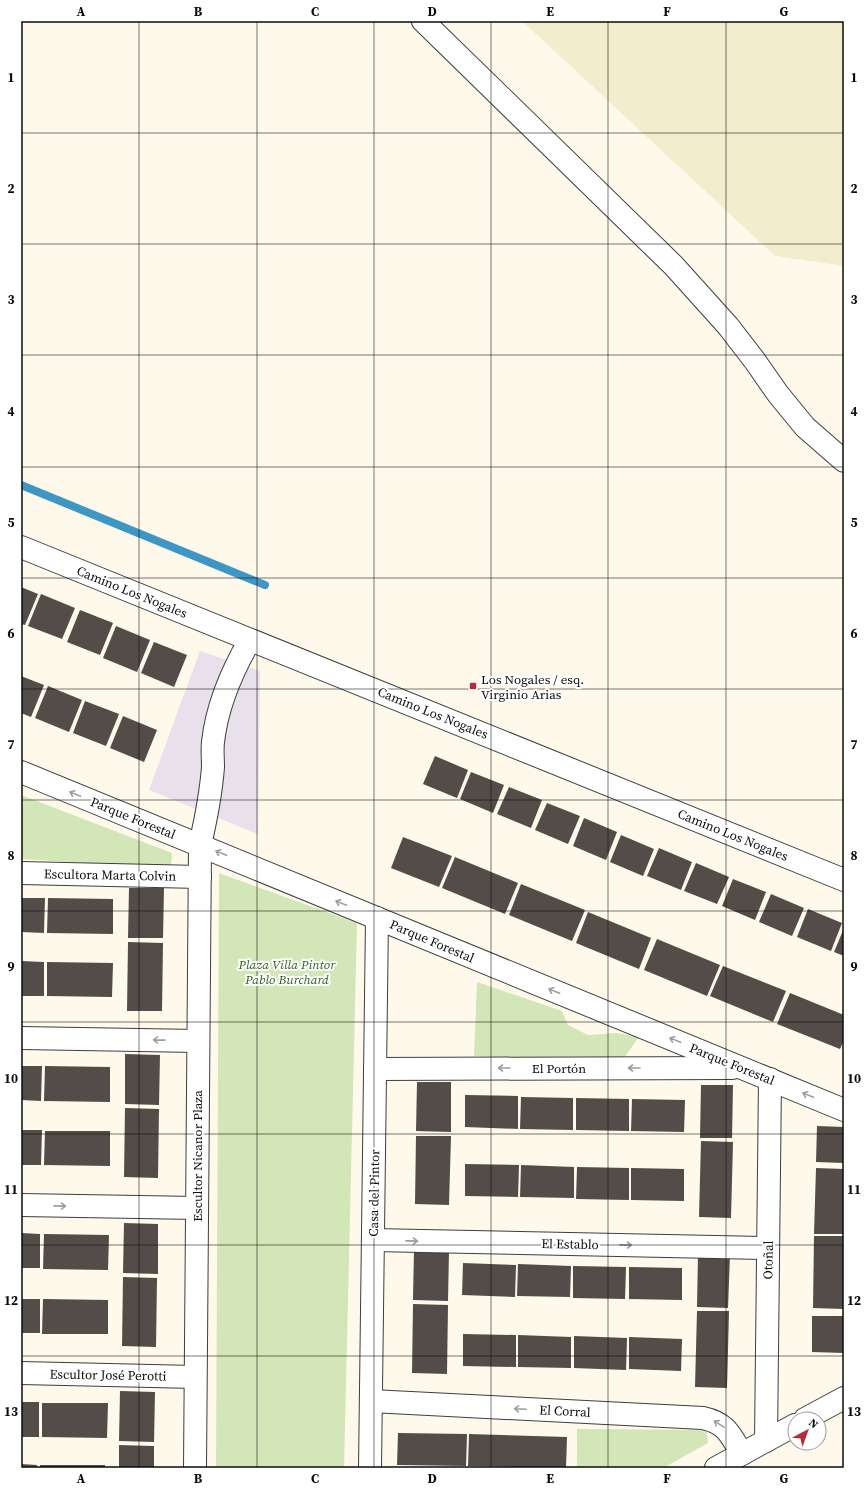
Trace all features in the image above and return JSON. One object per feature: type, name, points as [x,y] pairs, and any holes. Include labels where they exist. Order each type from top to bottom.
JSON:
[{"type":"street","points":[[423,21],[674,266],[728,326],[778,394],[805,427],[844,461]]},
{"type":"street","name":"Camino Los Nogales","points":[[21,547],[844,880]]},
{"type":"street","name":"Escultor Nicanor Plaza","points":[[194,1468],[200,845],[210,789],[213,743],[219,714],[228,685],[250,640]]},
{"type":"street","name":"Parque Forestal","points":[[21,772],[844,1110]]},
{"type":"street","name":"Escultora Marta Colvin","points":[[21,873],[200,877]]},
{"type":"street","name":"Casa del Pintor","points":[[370,1468],[377,918]]},
{"type":"street","points":[[21,1038],[198,1041]]},
{"type":"street","name":"El Portón","points":[[375,1069],[743,1068]]},
{"type":"street","name":"Otoñal","points":[[766,1441],[770,1079]]},
{"type":"street","points":[[21,1206],[197,1208]]},
{"type":"street","name":"El Establo","points":[[373,1240],[768,1248]]},
{"type":"street","name":"Escultor José Perotti","points":[[21,1373],[195,1377]]},
{"type":"street","points":[[820,1411],[844,1398]]},
{"type":"street","name":"El Corral","points":[[370,1401],[702,1418],[720,1424],[728,1430],[742,1454]]},
{"type":"street","points":[[716,1468],[787,1429]]},
{"type":"shaded area","points":[[522,21],[844,21],[844,266],[775,256]]},
{"type":"shaded area","points":[[200,651],[260,671],[258,834],[149,790]]},
{"type":"green space","points":[[21,795],[172,853],[171,868],[21,859]]},
{"type":"green space","name":"Plaza Villa Pintor Pablo Burchard","points":[[219,873],[357,923],[344,1468],[216,1468]]},
{"type":"green space","points":[[477,982],[562,1011],[568,1025],[588,1035],[617,1033],[639,1037],[621,1062],[474,1056]]},
{"type":"green space","points":[[577,1429],[706,1430],[708,1443],[663,1468],[577,1468]]},
{"type":"building","points":[[21,587],[38,594],[25,625],[21,624]]},
{"type":"building","points":[[41,594],[75,608],[62,639],[28,626]]},
{"type":"building","points":[[80,610],[113,623],[100,655],[67,642]]},
{"type":"building","points":[[116,626],[150,640],[137,672],[103,658]]},
{"type":"building","points":[[154,642],[187,655],[174,687],[141,673]]},
{"type":"building","points":[[21,676],[44,685],[31,717],[21,713]]},
{"type":"building","points":[[48,686],[82,700],[69,732],[35,718]]},
{"type":"building","points":[[85,701],[119,714],[106,746],[73,733]]},
{"type":"building","points":[[123,716],[157,730],[144,762],[110,748]]},
{"type":"building","points":[[435,756],[468,770],[457,798],[423,784]]},
{"type":"building","points":[[471,772],[504,785],[493,813],[460,799]]},
{"type":"building","points":[[509,787],[542,800],[531,828],[497,814]]},
{"type":"building","points":[[547,803],[580,816],[568,844],[535,830]]},
{"type":"building","points":[[584,818],[617,832],[606,860],[573,846]]},
{"type":"building","points":[[621,835],[654,849],[643,876],[610,862]]},
{"type":"building","points":[[403,837],[452,856],[439,887],[391,868]]},
{"type":"building","points":[[659,848],[692,862],[681,890],[647,876]]},
{"type":"building","points":[[455,857],[518,883],[505,914],[442,888]]},
{"type":"building","points":[[696,863],[729,877],[717,904],[684,891]]},
{"type":"building","points":[[733,879],[766,892],[755,920],[722,906]]},
{"type":"building","points":[[521,884],[585,910],[572,941],[509,915]]},
{"type":"building","points":[[129,888],[164,888],[163,938],[128,938]]},
{"type":"building","points":[[771,894],[804,908],[792,936],[759,922]]},
{"type":"building","points":[[21,898],[45,898],[44,933],[21,932]]},
{"type":"building","points":[[48,898],[113,899],[113,934],[47,933]]},
{"type":"building","points":[[808,909],[842,923],[831,951],[797,937]]},
{"type":"building","points":[[588,912],[651,938],[639,969],[576,943]]},
{"type":"building","points":[[844,928],[844,956],[834,952]]},
{"type":"building","points":[[657,939],[720,965],[707,996],[644,970]]},
{"type":"building","points":[[128,942],[163,943],[162,1011],[127,1011]]},
{"type":"building","points":[[21,961],[44,962],[44,996],[21,996]]},
{"type":"building","points":[[47,962],[113,963],[112,997],[47,996]]},
{"type":"building","points":[[723,966],[786,991],[773,1022],[710,996]]},
{"type":"building","points":[[790,993],[844,1015],[844,1040],[840,1049],[777,1024]]},
{"type":"building","points":[[125,1054],[160,1055],[159,1105],[125,1104]]},
{"type":"building","points":[[21,1066],[42,1066],[41,1101],[21,1100]]},
{"type":"building","points":[[45,1066],[110,1067],[110,1102],[44,1101]]},
{"type":"building","points":[[417,1082],[451,1082],[451,1132],[416,1131]]},
{"type":"building","points":[[701,1085],[733,1085],[732,1138],[700,1138]]},
{"type":"building","points":[[465,1095],[518,1096],[518,1129],[465,1127]]},
{"type":"building","points":[[521,1097],[573,1098],[573,1130],[520,1129]]},
{"type":"building","points":[[576,1098],[629,1099],[629,1131],[576,1130]]},
{"type":"building","points":[[632,1099],[685,1100],[684,1132],[631,1131]]},
{"type":"building","points":[[125,1108],[159,1109],[158,1178],[124,1177]]},
{"type":"building","points":[[817,1126],[844,1127],[844,1163],[816,1162]]},
{"type":"building","points":[[21,1130],[42,1130],[41,1165],[21,1165]]},
{"type":"building","points":[[45,1131],[110,1131],[110,1166],[44,1165]]},
{"type":"building","points":[[416,1136],[451,1136],[449,1205],[415,1204]]},
{"type":"building","points":[[701,1141],[733,1142],[731,1218],[699,1217]]},
{"type":"building","points":[[465,1164],[519,1165],[518,1197],[465,1196]]},
{"type":"building","points":[[521,1165],[574,1167],[574,1198],[520,1197]]},
{"type":"building","points":[[577,1167],[629,1168],[629,1200],[576,1199]]},
{"type":"building","points":[[631,1168],[684,1169],[684,1201],[631,1200]]},
{"type":"building","points":[[816,1168],[844,1169],[844,1234],[814,1234]]},
{"type":"building","points":[[124,1223],[158,1224],[158,1274],[123,1273]]},
{"type":"building","points":[[21,1233],[40,1234],[40,1268],[21,1268]]},
{"type":"building","points":[[44,1234],[109,1235],[108,1270],[43,1269]]},
{"type":"building","points":[[814,1236],[844,1236],[844,1309],[813,1308]]},
{"type":"building","points":[[414,1250],[449,1251],[448,1301],[413,1300]]},
{"type":"building","points":[[698,1254],[730,1255],[728,1308],[697,1307]]},
{"type":"building","points":[[463,1263],[516,1265],[515,1297],[462,1295]]},
{"type":"building","points":[[518,1264],[571,1266],[570,1297],[517,1296]]},
{"type":"building","points":[[573,1266],[626,1267],[625,1299],[573,1298]]},
{"type":"building","points":[[629,1267],[682,1268],[682,1300],[629,1299]]},
{"type":"building","points":[[123,1277],[157,1278],[156,1347],[122,1346]]},
{"type":"building","points":[[21,1299],[40,1299],[40,1333],[21,1333]]},
{"type":"building","points":[[43,1299],[108,1300],[108,1334],[42,1334]]},
{"type":"building","points":[[413,1304],[448,1305],[447,1374],[412,1373]]},
{"type":"building","points":[[697,1311],[729,1311],[727,1388],[695,1387]]},
{"type":"building","points":[[812,1316],[844,1316],[844,1353],[812,1352]]},
{"type":"building","points":[[463,1334],[516,1335],[516,1367],[463,1366]]},
{"type":"building","points":[[518,1335],[571,1337],[571,1368],[518,1367]]},
{"type":"building","points":[[574,1336],[627,1338],[626,1370],[574,1368]]},
{"type":"building","points":[[629,1337],[682,1339],[681,1371],[629,1369]]},
{"type":"building","points":[[120,1391],[155,1392],[154,1442],[119,1441]]},
{"type":"building","points":[[21,1402],[39,1402],[39,1437],[21,1437]]},
{"type":"building","points":[[42,1403],[108,1403],[107,1438],[42,1437]]},
{"type":"building","points":[[398,1433],[467,1434],[466,1466],[397,1465]]},
{"type":"building","points":[[469,1434],[567,1437],[566,1468],[468,1466]]},
{"type":"building","points":[[119,1445],[154,1446],[154,1468],[119,1468]]},
{"type":"building","points":[[21,1464],[37,1465],[37,1468],[21,1468]]},
{"type":"building","points":[[40,1465],[105,1465],[105,1468],[40,1468]]},
{"type":"waterway","points":[[21,485],[265,585]]},
{"type":"place","name":"Los Nogales / esq. Virginio Arias","points":[[473,686]]}]
